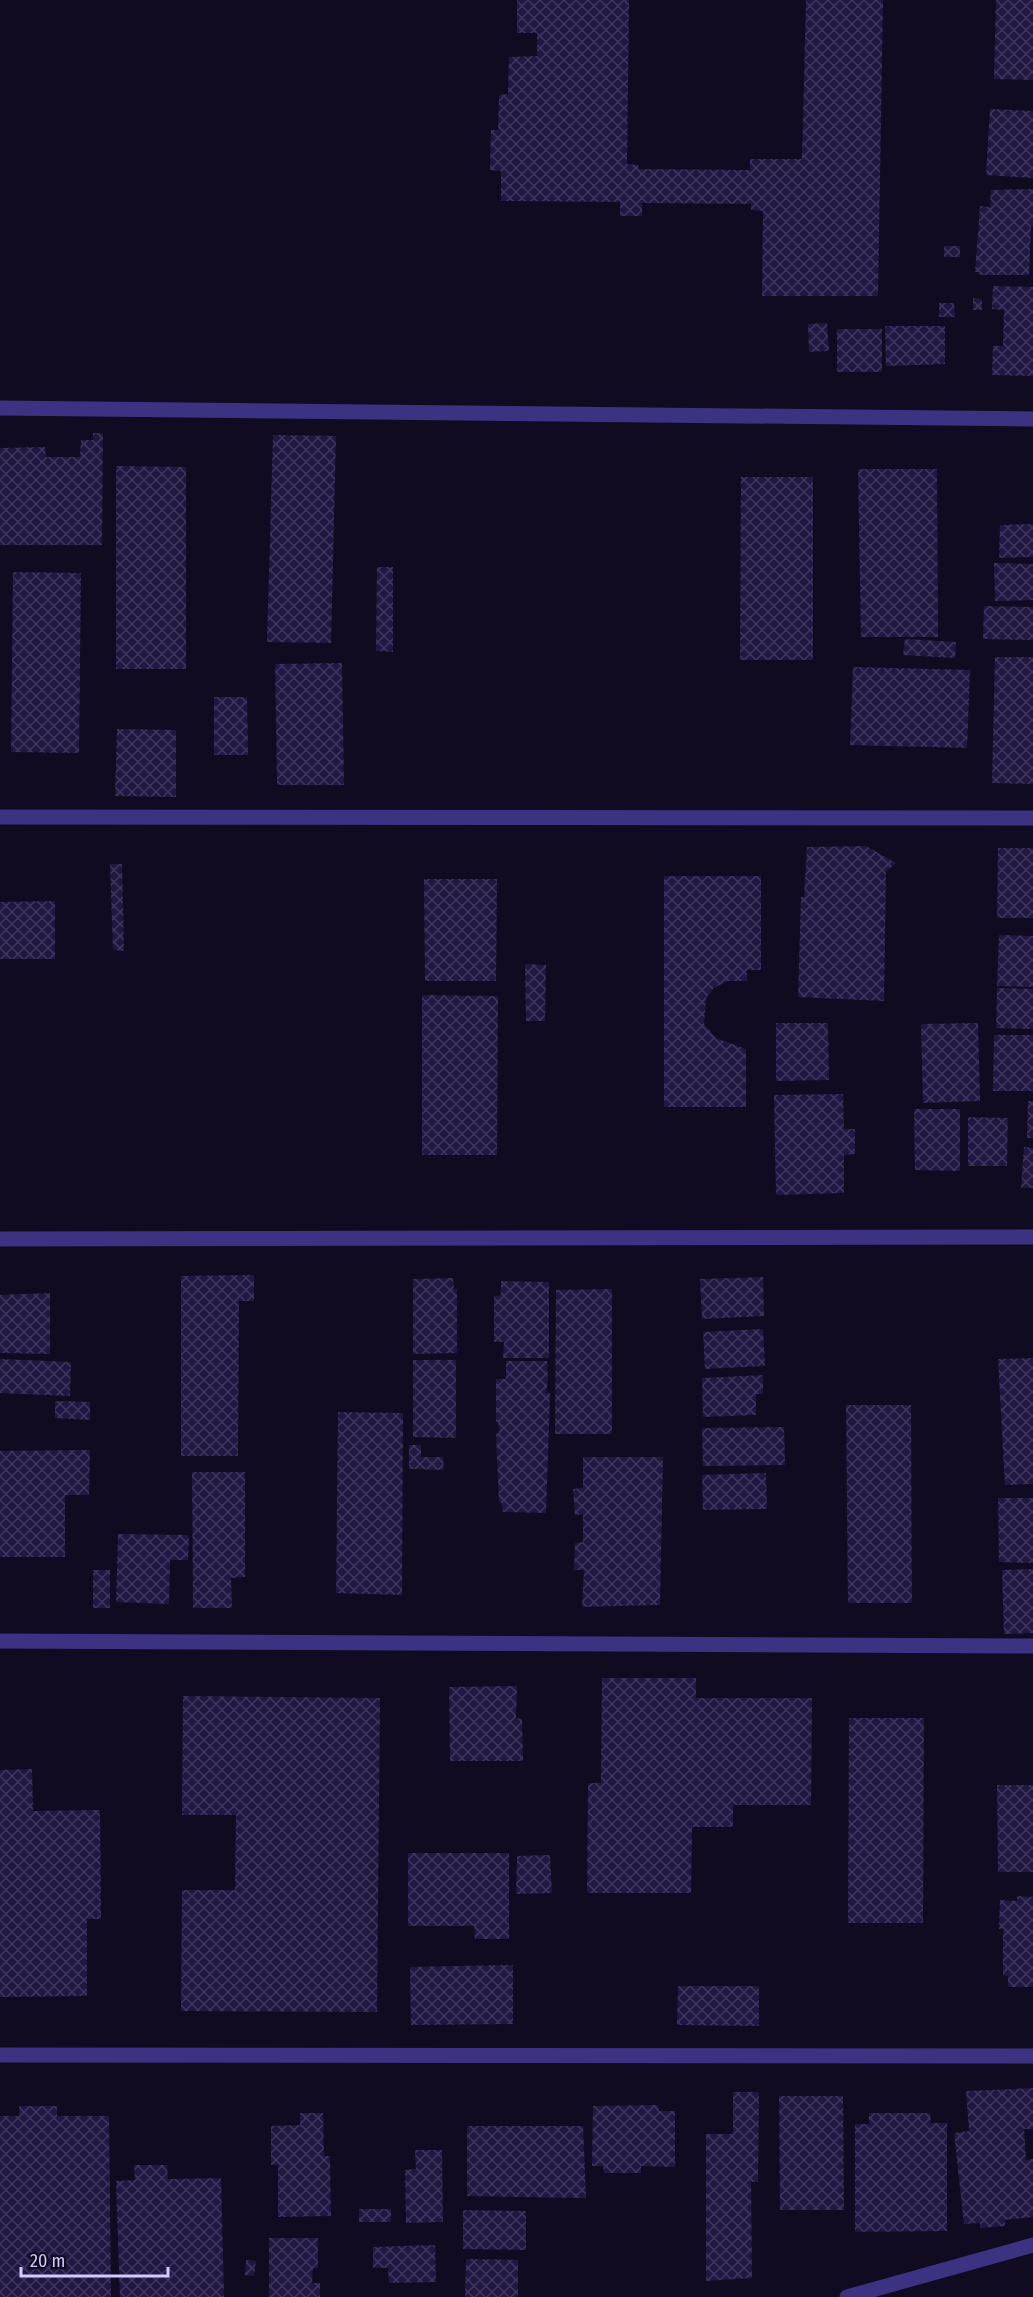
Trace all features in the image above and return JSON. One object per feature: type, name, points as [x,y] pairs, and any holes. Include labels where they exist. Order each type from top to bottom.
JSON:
[{"type":"street","points":[[0,408],[1033,419]]},
{"type":"street","points":[[0,817],[1033,818]]},
{"type":"street","points":[[0,1239],[1033,1237]]},
{"type":"street","points":[[0,1641],[1033,1646]]},
{"type":"street","points":[[0,2055],[1033,2056]]},
{"type":"street","points":[[847,2297],[1033,2246]]},
{"type":"building","points":[[517,0],[629,0],[627,164],[638,165],[639,169],[750,170],[750,159],[802,159],[806,0],[883,0],[878,296],[762,296],[763,211],[751,210],[751,204],[642,203],[642,216],[620,216],[620,202],[501,201],[501,171],[490,170],[491,130],[498,130],[499,95],[508,94],[509,57],[537,56],[537,33],[517,33]]},
{"type":"building","points":[[996,0],[1033,0],[1033,80],[994,79]]},
{"type":"building","points":[[990,109],[1033,111],[1033,178],[986,175]]},
{"type":"building","points":[[1033,189],[1029,275],[979,275],[975,272],[980,206],[990,207],[991,190]]},
{"type":"building","points":[[944,246],[960,246],[960,257],[944,257]]},
{"type":"building","points":[[993,286],[1033,287],[1033,376],[992,375],[993,346],[1003,346],[1004,310],[992,309]]},
{"type":"building","points":[[973,298],[982,299],[982,310],[973,310]]},
{"type":"building","points":[[939,303],[954,303],[955,317],[939,317]]},
{"type":"building","points":[[827,323],[829,351],[809,352],[808,324]]},
{"type":"building","points":[[885,326],[945,326],[945,364],[886,366]]},
{"type":"building","points":[[837,329],[882,329],[882,372],[837,372]]},
{"type":"building","points":[[93,433],[103,433],[102,545],[0,545],[0,448],[45,447],[46,457],[80,457],[81,440],[93,440]]},
{"type":"building","points":[[273,435],[336,436],[331,643],[267,642]]},
{"type":"building","points":[[116,466],[186,467],[186,669],[116,669]]},
{"type":"building","points":[[858,469],[937,469],[938,637],[861,637]]},
{"type":"building","points":[[741,477],[813,477],[813,660],[740,660]]},
{"type":"building","points":[[1033,524],[1033,557],[999,558],[1000,525]]},
{"type":"building","points":[[994,563],[1033,564],[1033,600],[995,601]]},
{"type":"building","points":[[377,567],[393,567],[393,652],[376,651]]},
{"type":"building","points":[[13,572],[81,573],[79,753],[11,752]]},
{"type":"building","points":[[984,606],[1033,607],[1033,640],[983,639]]},
{"type":"building","points":[[905,639],[956,642],[955,658],[903,655]]},
{"type":"building","points":[[995,657],[1033,657],[1033,784],[992,783]]},
{"type":"building","points":[[342,663],[344,785],[277,785],[275,664]]},
{"type":"building","points":[[853,667],[970,670],[967,748],[850,745]]},
{"type":"building","points":[[214,697],[247,697],[248,755],[214,755]]},
{"type":"building","points":[[117,729],[176,730],[176,797],[115,796]]},
{"type":"building","points":[[866,846],[896,863],[886,872],[884,1001],[798,997],[801,897],[804,897],[807,847]]},
{"type":"building","points":[[998,848],[1033,848],[1033,918],[997,918]]},
{"type":"building","points":[[110,864],[122,864],[124,951],[113,950]]},
{"type":"building","points":[[664,876],[761,876],[761,970],[747,970],[747,981],[727,981],[714,988],[706,998],[704,1024],[716,1038],[746,1049],[746,1107],[664,1107]]},
{"type":"building","points":[[424,879],[497,879],[496,981],[425,981]]},
{"type":"building","points":[[55,901],[55,959],[0,959],[0,902]]},
{"type":"building","points":[[999,935],[1033,936],[1033,987],[997,986]]},
{"type":"building","points":[[525,964],[546,965],[545,1021],[526,1021]]},
{"type":"building","points":[[997,988],[1033,989],[1033,1029],[996,1028]]},
{"type":"building","points":[[422,995],[498,996],[497,1155],[422,1155]]},
{"type":"building","points":[[776,1023],[828,1023],[829,1080],[776,1081]]},
{"type":"building","points":[[978,1023],[980,1101],[923,1103],[921,1024]]},
{"type":"building","points":[[994,1035],[1033,1035],[1033,1091],[993,1091]]},
{"type":"building","points":[[843,1094],[844,1129],[855,1129],[855,1154],[844,1155],[844,1193],[776,1195],[774,1095]]},
{"type":"building","points":[[1028,1101],[1033,1101],[1033,1138],[1027,1138]]},
{"type":"building","points":[[914,1109],[960,1109],[960,1171],[915,1170]]},
{"type":"building","points":[[968,1117],[1008,1118],[1007,1166],[968,1166]]},
{"type":"building","points":[[1024,1147],[1033,1148],[1033,1188],[1021,1188]]},
{"type":"building","points":[[254,1275],[254,1301],[239,1301],[238,1456],[181,1456],[181,1276]]},
{"type":"building","points":[[763,1277],[764,1316],[702,1319],[700,1279]]},
{"type":"building","points":[[453,1278],[454,1289],[457,1289],[457,1353],[413,1354],[413,1279]]},
{"type":"building","points":[[501,1281],[549,1282],[549,1358],[503,1358],[504,1342],[494,1342],[494,1296],[501,1295]]},
{"type":"building","points":[[612,1289],[612,1434],[555,1434],[556,1290]]},
{"type":"building","points":[[50,1293],[50,1354],[0,1353],[0,1295]]},
{"type":"building","points":[[763,1329],[765,1366],[705,1369],[703,1332]]},
{"type":"building","points":[[1033,1358],[1033,1484],[1005,1485],[998,1359]]},
{"type":"building","points":[[0,1359],[71,1362],[70,1396],[0,1393]]},
{"type":"building","points":[[413,1360],[456,1360],[456,1438],[413,1437]]},
{"type":"building","points":[[506,1361],[547,1361],[546,1393],[550,1393],[546,1513],[503,1512],[501,1502],[499,1502],[496,1379],[506,1379]]},
{"type":"building","points":[[763,1375],[763,1394],[756,1394],[756,1415],[703,1417],[702,1378]]},
{"type":"building","points":[[55,1401],[90,1402],[90,1420],[55,1418]]},
{"type":"building","points":[[846,1405],[911,1405],[912,1603],[848,1603]]},
{"type":"building","points":[[338,1412],[403,1413],[402,1595],[336,1593]]},
{"type":"building","points":[[784,1427],[785,1465],[703,1466],[702,1428]]},
{"type":"building","points":[[409,1445],[421,1445],[421,1457],[443,1457],[444,1470],[409,1469]]},
{"type":"building","points":[[90,1450],[89,1495],[65,1495],[65,1557],[0,1557],[0,1451]]},
{"type":"building","points":[[583,1457],[663,1457],[660,1605],[582,1607],[584,1570],[574,1570],[575,1543],[583,1542],[583,1514],[575,1515],[573,1489],[583,1488]]},
{"type":"building","points":[[192,1472],[245,1472],[245,1577],[231,1578],[232,1608],[193,1608]]},
{"type":"building","points":[[766,1473],[767,1509],[703,1510],[702,1475]]},
{"type":"building","points":[[998,1498],[1033,1498],[1033,1563],[999,1562]]},
{"type":"building","points":[[118,1534],[189,1535],[188,1560],[170,1560],[169,1604],[116,1602]]},
{"type":"building","points":[[1033,1569],[1033,1633],[1004,1634],[1002,1570]]},
{"type":"building","points":[[93,1570],[110,1570],[110,1608],[93,1608]]},
{"type":"building","points":[[602,1678],[696,1678],[696,1698],[812,1698],[811,1805],[733,1805],[733,1827],[692,1827],[691,1893],[587,1893],[588,1783],[601,1783]]},
{"type":"building","points":[[517,1686],[516,1718],[522,1719],[523,1761],[450,1761],[449,1687]]},
{"type":"building","points":[[183,1696],[380,1698],[377,2012],[181,2011],[182,1890],[235,1890],[236,1815],[182,1815]]},
{"type":"building","points":[[849,1718],[924,1718],[923,1923],[848,1923]]},
{"type":"building","points":[[32,1769],[33,1811],[100,1810],[101,1919],[87,1919],[87,1996],[0,1997],[0,1770]]},
{"type":"building","points":[[997,1785],[1033,1785],[1033,1872],[998,1872]]},
{"type":"building","points":[[408,1853],[509,1853],[509,1939],[475,1939],[474,1926],[408,1926]]},
{"type":"building","points":[[550,1855],[552,1893],[516,1894],[517,1856]]},
{"type":"building","points":[[1017,1896],[1033,1897],[1033,1987],[1008,1987],[1008,1976],[1003,1975],[1003,1929],[999,1929],[1000,1900],[1017,1901]]},
{"type":"building","points":[[513,1965],[513,2024],[411,2025],[410,1967]]},
{"type":"building","points":[[678,1986],[759,1986],[759,2026],[677,2025]]},
{"type":"building","points":[[1033,2088],[1033,2129],[1024,2129],[1026,2160],[1033,2159],[1033,2217],[1005,2220],[1005,2226],[980,2228],[980,2223],[964,2224],[954,2133],[969,2131],[966,2091]]},
{"type":"building","points":[[733,2092],[759,2092],[758,2182],[751,2182],[752,2278],[706,2281],[706,2134],[733,2134]]},
{"type":"building","points":[[779,2096],[843,2096],[844,2210],[780,2210]]},
{"type":"building","points":[[658,2105],[659,2111],[675,2111],[675,2167],[641,2166],[641,2173],[604,2173],[603,2166],[592,2166],[593,2106]]},
{"type":"building","points":[[19,2106],[57,2106],[57,2116],[109,2116],[111,2297],[0,2297],[0,2116],[19,2116]]},
{"type":"building","points":[[300,2113],[323,2113],[324,2156],[330,2156],[331,2216],[278,2217],[278,2165],[271,2165],[271,2126],[300,2125]]},
{"type":"building","points":[[869,2113],[930,2113],[931,2123],[947,2123],[947,2231],[855,2232],[855,2124],[869,2124]]},
{"type":"building","points":[[467,2126],[583,2126],[586,2198],[467,2196]]},
{"type":"building","points":[[415,2150],[442,2150],[443,2222],[406,2223],[405,2170],[416,2169]]},
{"type":"building","points":[[134,2165],[167,2165],[168,2179],[221,2178],[224,2297],[120,2297],[116,2181],[135,2180]]},
{"type":"building","points":[[359,2209],[391,2209],[391,2222],[359,2222]]},
{"type":"building","points":[[463,2210],[526,2211],[526,2250],[463,2249]]},
{"type":"building","points":[[269,2238],[318,2238],[318,2268],[313,2268],[312,2283],[320,2283],[320,2297],[269,2297]]},
{"type":"building","points":[[435,2245],[436,2282],[389,2283],[388,2268],[373,2268],[373,2247]]},
{"type":"building","points":[[466,2259],[518,2260],[518,2297],[465,2297]]},
{"type":"building","points":[[246,2260],[256,2261],[254,2276],[245,2275]]}]
